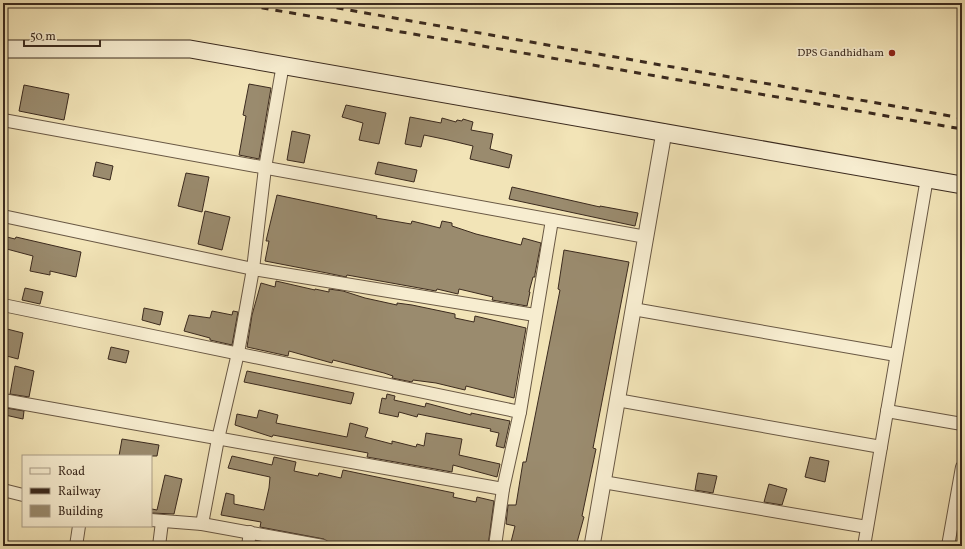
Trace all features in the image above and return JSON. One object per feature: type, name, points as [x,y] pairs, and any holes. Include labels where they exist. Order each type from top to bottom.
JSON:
[{"type":"main road","points":[[3,49],[190,49],[284,64],[962,185]]},
{"type":"street","points":[[202,524],[218,439],[238,353],[253,268],[265,168],[284,64]]},
{"type":"street","points":[[3,120],[646,237]]},
{"type":"street","points":[[592,546],[664,132]]},
{"type":"street","points":[[864,546],[927,178]]},
{"type":"street","points":[[3,216],[253,268],[535,315]]},
{"type":"street","points":[[495,546],[503,490],[520,412],[552,220]]},
{"type":"street","points":[[3,305],[520,412]]},
{"type":"street","points":[[633,309],[896,355]]},
{"type":"street","points":[[3,400],[503,490]]},
{"type":"street","points":[[617,400],[881,447]]},
{"type":"street","points":[[887,411],[962,424]]},
{"type":"street","points":[[948,546],[962,467]]},
{"type":"street","points":[[603,482],[867,527]]},
{"type":"street","points":[[3,490],[22,495]]},
{"type":"street","points":[[159,546],[157,521],[202,524],[324,546]]},
{"type":"street","points":[[76,546],[80,527]]},
{"type":"street","points":[[248,546],[250,532]]},
{"type":"building","points":[[249,84],[271,88],[259,159],[239,155],[246,116],[243,115]]},
{"type":"building","points":[[24,85],[69,94],[64,120],[19,111]]},
{"type":"building","points":[[346,105],[386,113],[379,144],[359,140],[363,123],[342,117]]},
{"type":"building","points":[[410,117],[441,123],[442,118],[456,122],[457,120],[462,121],[463,119],[473,122],[471,130],[493,134],[490,149],[512,155],[509,168],[470,159],[473,146],[448,140],[424,135],[421,147],[405,144]]},
{"type":"building","points":[[292,131],[310,135],[304,163],[287,160]]},
{"type":"building","points":[[96,162],[113,166],[110,180],[93,176]]},
{"type":"building","points":[[378,162],[417,170],[414,182],[375,174]]},
{"type":"building","points":[[186,173],[209,177],[202,212],[178,206]]},
{"type":"building","points":[[512,187],[600,207],[638,213],[635,226],[509,199]]},
{"type":"building","points":[[277,195],[377,216],[376,218],[411,224],[412,221],[440,228],[442,221],[452,223],[452,226],[476,234],[521,245],[523,238],[541,243],[535,277],[533,277],[527,306],[492,300],[493,297],[459,289],[458,294],[437,289],[436,291],[347,275],[346,277],[265,261],[269,241],[266,241]]},
{"type":"building","points":[[205,211],[230,217],[222,250],[198,244]]},
{"type":"building","points":[[3,236],[15,239],[16,237],[81,252],[76,277],[50,271],[50,275],[30,271],[33,256],[3,248]]},
{"type":"building","points":[[564,250],[629,262],[593,448],[596,449],[582,516],[584,517],[576,546],[510,546],[515,526],[506,524],[508,505],[516,505],[523,462],[526,462],[560,290],[558,289]]},
{"type":"building","points":[[276,281],[315,290],[329,292],[329,289],[343,291],[365,298],[397,305],[397,303],[412,305],[455,314],[455,318],[474,322],[475,316],[526,328],[514,398],[466,386],[465,390],[436,383],[413,380],[412,382],[392,378],[393,376],[384,373],[333,360],[332,363],[289,351],[288,356],[247,347],[252,315],[261,283],[275,287]]},
{"type":"building","points":[[25,288],[43,292],[40,304],[22,300]]},
{"type":"building","points":[[144,308],[163,312],[160,325],[142,320]]},
{"type":"building","points":[[212,311],[232,315],[233,311],[238,312],[232,345],[210,340],[210,338],[184,331],[189,315],[210,318]]},
{"type":"building","points":[[3,328],[23,333],[18,359],[3,355]]},
{"type":"building","points":[[111,347],[129,351],[126,363],[108,359]]},
{"type":"building","points":[[15,366],[34,371],[29,397],[10,394]]},
{"type":"building","points":[[247,371],[354,393],[351,404],[244,382]]},
{"type":"building","points":[[387,394],[395,396],[394,400],[425,407],[426,403],[471,415],[471,413],[510,421],[504,448],[496,446],[499,433],[490,431],[491,429],[418,414],[417,417],[399,412],[398,417],[379,413],[382,398],[386,399]]},
{"type":"building","points":[[6,408],[24,411],[23,419],[5,415]]},
{"type":"building","points":[[259,410],[278,415],[276,423],[347,437],[350,423],[368,428],[365,437],[392,444],[392,441],[416,447],[417,444],[424,446],[426,433],[462,439],[459,455],[500,464],[497,477],[453,465],[452,472],[367,457],[368,453],[273,435],[272,437],[235,425],[237,414],[257,418]]},
{"type":"building","points":[[122,439],[159,445],[157,456],[119,455]]},
{"type":"building","points":[[232,456],[272,465],[274,457],[296,462],[294,471],[318,476],[319,473],[341,478],[343,470],[454,493],[453,497],[476,502],[477,497],[494,501],[488,546],[362,546],[350,543],[349,546],[337,546],[330,544],[324,539],[260,527],[261,522],[221,515],[226,493],[234,495],[234,504],[264,510],[269,488],[270,477],[228,468]]},
{"type":"building","points":[[810,457],[829,461],[825,482],[805,477]]},
{"type":"building","points":[[698,473],[717,476],[713,493],[695,490]]},
{"type":"building","points":[[165,475],[182,479],[174,514],[152,513],[152,509],[157,510]]},
{"type":"building","points":[[769,484],[787,489],[782,505],[764,502]]},
{"type":"railway","points":[[234,3],[962,129]]},
{"type":"railway","points":[[309,3],[962,118]]},
{"type":"place","name":"DPS Gandhidham","points":[[892,53]]}]
